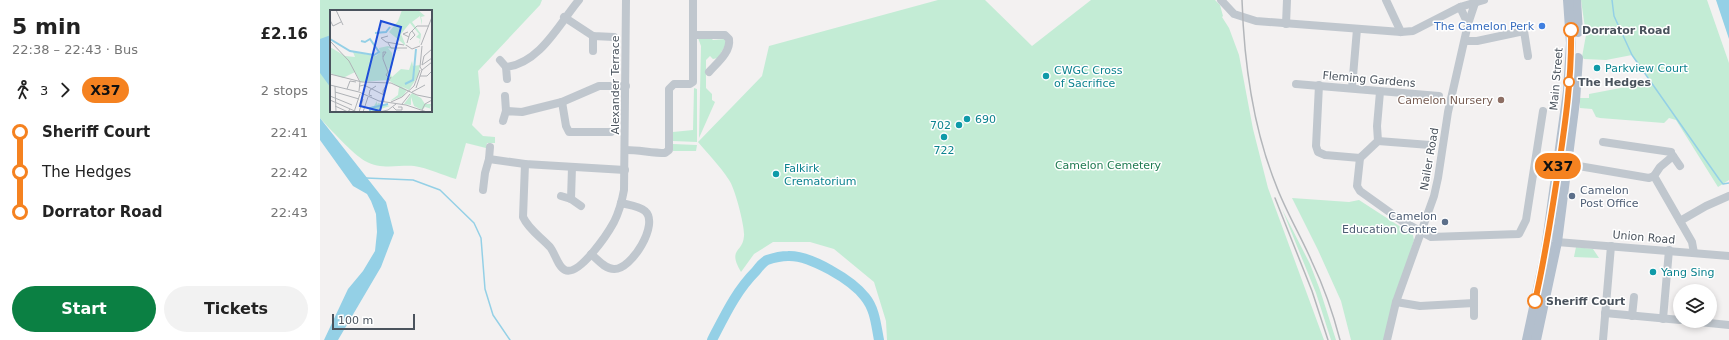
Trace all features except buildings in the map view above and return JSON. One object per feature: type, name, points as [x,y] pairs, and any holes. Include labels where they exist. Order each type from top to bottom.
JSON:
[{"type":"main road","points":[[1562,0],[1571,32]]},
{"type":"main road","name":"Main Street","points":[[1526,340],[1545,256],[1568,92],[1571,32],[1568,0]]},
{"type":"main road","name":"Main Street","points":[[1536,340],[1572,165],[1578,39],[1576,0]]},
{"type":"main road","name":"Main Street","points":[[1545,256],[1550,244],[1557,242]]},
{"type":"street","points":[[506,67],[513,66],[531,57],[579,0]]},
{"type":"street","name":"Alexander Terrace","points":[[525,164],[523,217],[526,224],[551,248],[565,270],[576,268],[591,254],[614,223],[624,190],[626,150],[626,0]]},
{"type":"street","points":[[626,150],[644,150],[656,153],[668,152],[669,89],[674,84],[690,84],[693,82],[693,0]]},
{"type":"street","points":[[1221,0],[1230,11],[1239,16],[1256,21],[1401,32],[1421,28],[1460,7],[1476,1],[1484,0]]},
{"type":"street","points":[[1286,24],[1287,0]]},
{"type":"street","points":[[1386,0],[1401,32]]},
{"type":"street","name":"Nailer Road","points":[[1387,340],[1396,302],[1434,196],[1448,112],[1468,24],[1476,1]]},
{"type":"street","points":[[1460,7],[1468,24]]},
{"type":"street","points":[[564,17],[593,36],[614,37]]},
{"type":"street","points":[[1352,88],[1357,29]]},
{"type":"street","points":[[1465,41],[1524,31],[1528,56]]},
{"type":"street","points":[[693,35],[728,36],[729,47],[711,67]]},
{"type":"street","points":[[593,36],[593,51]]},
{"type":"street","points":[[500,60],[506,67],[507,79]]},
{"type":"street","name":"Fleming Gardens","points":[[1296,84],[1439,96]]},
{"type":"street","points":[[506,111],[522,112],[562,102],[599,86],[626,86]]},
{"type":"street","points":[[1319,86],[1316,146],[1318,152],[1325,155],[1360,158]]},
{"type":"street","points":[[1378,141],[1377,126],[1380,92]]},
{"type":"street","points":[[503,121],[506,111],[505,96]]},
{"type":"street","points":[[562,102],[566,126],[569,132],[611,132]]},
{"type":"street","points":[[1430,144],[1378,141],[1360,158],[1357,186],[1360,191],[1402,221],[1431,237],[1520,234],[1526,220],[1543,111]]},
{"type":"street","points":[[1603,142],[1669,152],[1680,166]]},
{"type":"street","points":[[483,190],[490,147]]},
{"type":"street","points":[[1572,165],[1649,178],[1654,176],[1669,152]]},
{"type":"street","points":[[489,159],[525,164],[625,170]]},
{"type":"street","points":[[571,199],[572,166]]},
{"type":"street","points":[[1654,176],[1692,242],[1694,253]]},
{"type":"street","points":[[561,196],[571,199],[581,206]]},
{"type":"street","points":[[1680,221],[1706,206],[1729,196]]},
{"type":"street","points":[[591,254],[608,268],[619,269],[630,261],[642,244],[650,227],[649,216],[644,210],[621,203]]},
{"type":"street","name":"Union Road","points":[[1557,242],[1729,256]]},
{"type":"street","points":[[1603,340],[1611,246]]},
{"type":"street","points":[[1663,319],[1669,250]]},
{"type":"street","points":[[1474,291],[1474,316]]},
{"type":"street","points":[[1632,316],[1634,297]]},
{"type":"street","points":[[1396,302],[1420,306],[1474,303]]},
{"type":"street","points":[[1605,313],[1673,320]]},
{"type":"street","points":[[1717,324],[1729,325]]},
{"type":"green space","points":[[320,0],[542,0],[540,5],[478,71],[480,93],[472,125],[483,136],[495,137],[495,143],[487,143],[486,148],[466,143],[456,179],[414,166],[383,166],[371,164],[354,153],[320,118]]},
{"type":"green space","name":"Camelon Cemetery","points":[[938,0],[985,0],[1032,46],[1091,0],[1215,0],[1220,5],[1222,17],[1229,28],[1239,55],[1253,129],[1268,188],[1324,340],[887,340],[886,321],[874,282],[834,249],[810,242],[773,242],[754,254],[741,272],[735,259],[744,236],[737,199],[731,184],[725,175],[698,142],[762,76],[769,46]]},
{"type":"green space","points":[[1581,0],[1707,0],[1729,63],[1729,180],[1718,187],[1676,120],[1669,118],[1664,123],[1600,118],[1596,117],[1592,109],[1580,108],[1580,98],[1589,98],[1589,94],[1652,82],[1632,55],[1606,60],[1584,59],[1582,57],[1586,35]]},
{"type":"green space","points":[[698,38],[711,38],[713,40],[725,39],[726,44],[718,58],[713,59],[710,56],[706,60],[706,88],[712,94],[712,100],[715,102],[699,138],[701,46]]},
{"type":"green space","points":[[694,88],[697,89],[697,142],[673,141],[673,132],[693,130]]},
{"type":"green space","points":[[673,144],[697,145],[696,151],[673,151]]},
{"type":"green space","points":[[1292,198],[1349,202],[1359,200],[1413,235],[1414,240],[1384,340],[1351,340],[1341,301]]},
{"type":"green space","points":[[1282,209],[1310,264],[1336,340],[1331,340],[1316,293]]},
{"type":"green space","points":[[1576,247],[1593,249],[1599,258],[1574,257]]},
{"type":"water","points":[[1716,0],[1729,0],[1729,39]]},
{"type":"water","points":[[330,35],[330,87],[320,73],[320,39]]},
{"type":"water","points":[[320,118],[386,202],[394,233],[381,267],[338,340],[324,340],[348,289],[363,271],[375,251],[377,232],[376,214],[367,194],[353,186],[320,140]]},
{"type":"waterway","points":[[1612,0],[1614,16],[1632,55],[1719,179],[1723,184],[1729,183]]},
{"type":"waterway","points":[[366,178],[413,180],[440,190],[474,223],[481,238],[485,289],[493,315],[510,340]]},
{"type":"waterway","points":[[712,340],[726,312],[737,295],[761,265],[767,260],[788,256],[797,257],[819,264],[841,276],[859,290],[871,307],[875,317],[879,340]]},
{"type":"railway","points":[[1242,0],[1245,47],[1251,94],[1261,141],[1280,195],[1308,252],[1324,291],[1340,340]]},
{"type":"railway","points":[[1275,198],[1312,291],[1328,340]]},
{"type":"bus line","name":"X37","points":[[1535,301],[1545,256],[1561,149],[1571,60],[1571,30]]},
{"type":"place","name":"The Camelon Perk","points":[[1542,26]]},
{"type":"place","name":"Dorrator Road","points":[[1571,30]]},
{"type":"place","name":"Parkview Court","points":[[1597,68]]},
{"type":"place","name":"CWGC Cross of Sacrifice","points":[[1046,76]]},
{"type":"place","name":"The Hedges","points":[[1569,82]]},
{"type":"place","name":"Camelon Nursery","points":[[1501,100]]},
{"type":"place","name":"690","points":[[967,119]]},
{"type":"place","name":"702","points":[[959,125]]},
{"type":"place","name":"722","points":[[944,137]]},
{"type":"place","name":"Falkirk Crematorium","points":[[776,174]]},
{"type":"place","name":"Camelon Post Office","points":[[1572,196]]},
{"type":"place","name":"Camelon Education Centre","points":[[1445,222]]},
{"type":"place","name":"Yang Sing","points":[[1653,272]]},
{"type":"place","name":"Sheriff Court","points":[[1535,301]]}]
